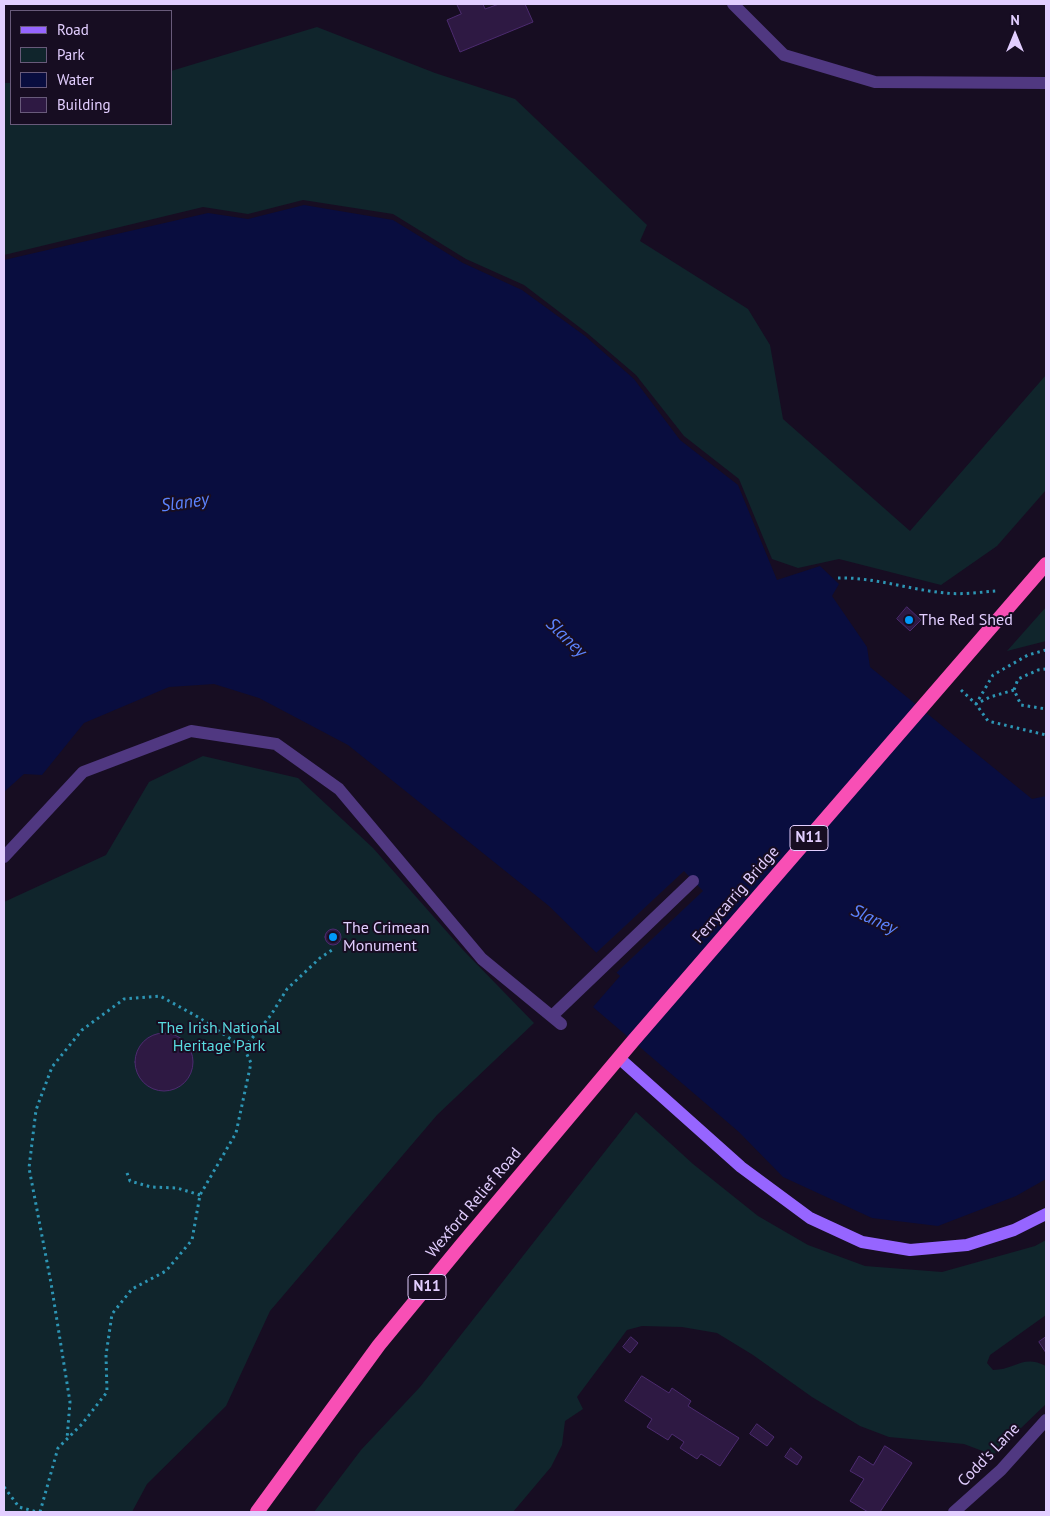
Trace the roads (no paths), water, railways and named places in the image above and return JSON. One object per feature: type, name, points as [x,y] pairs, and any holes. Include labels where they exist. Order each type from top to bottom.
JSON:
[{"type":"highway","name":"Ferrycarrig Bridge","points":[[633,1041],[1046,564]]},
{"type":"highway","name":"Wexford Relief Road","points":[[257,1512],[379,1344],[633,1041]]},
{"type":"main road","points":[[618,1058],[741,1166],[810,1218],[862,1242],[910,1250],[967,1245],[1014,1230],[1046,1214]]},
{"type":"street","points":[[733,4],[784,55],[875,82],[1046,83]]},
{"type":"street","points":[[4,858],[83,772],[190,731],[276,744],[339,789],[482,959],[557,1020],[693,881]]},
{"type":"street","name":"Codd's Lane","points":[[954,1512],[1001,1470],[1046,1420]]},
{"type":"water","name":"Slaney","points":[[304,205],[393,220],[463,263],[522,290],[585,336],[634,379],[680,440],[738,485],[777,580],[820,566],[839,584],[832,596],[867,647],[870,667],[1032,799],[1046,796],[1046,1179],[1016,1196],[938,1226],[872,1218],[783,1177],[739,1132],[593,1007],[620,976],[549,906],[348,745],[259,698],[214,684],[169,687],[84,723],[42,775],[24,774],[4,792],[4,260],[208,213],[248,219]]},
{"type":"place","name":"The Red Shed","points":[[909,620]]},
{"type":"place","name":"The Crimean Monument","points":[[333,937]]},
{"type":"park label","name":"The Irish National Heritage Park","points":[[219,1037]]}]
